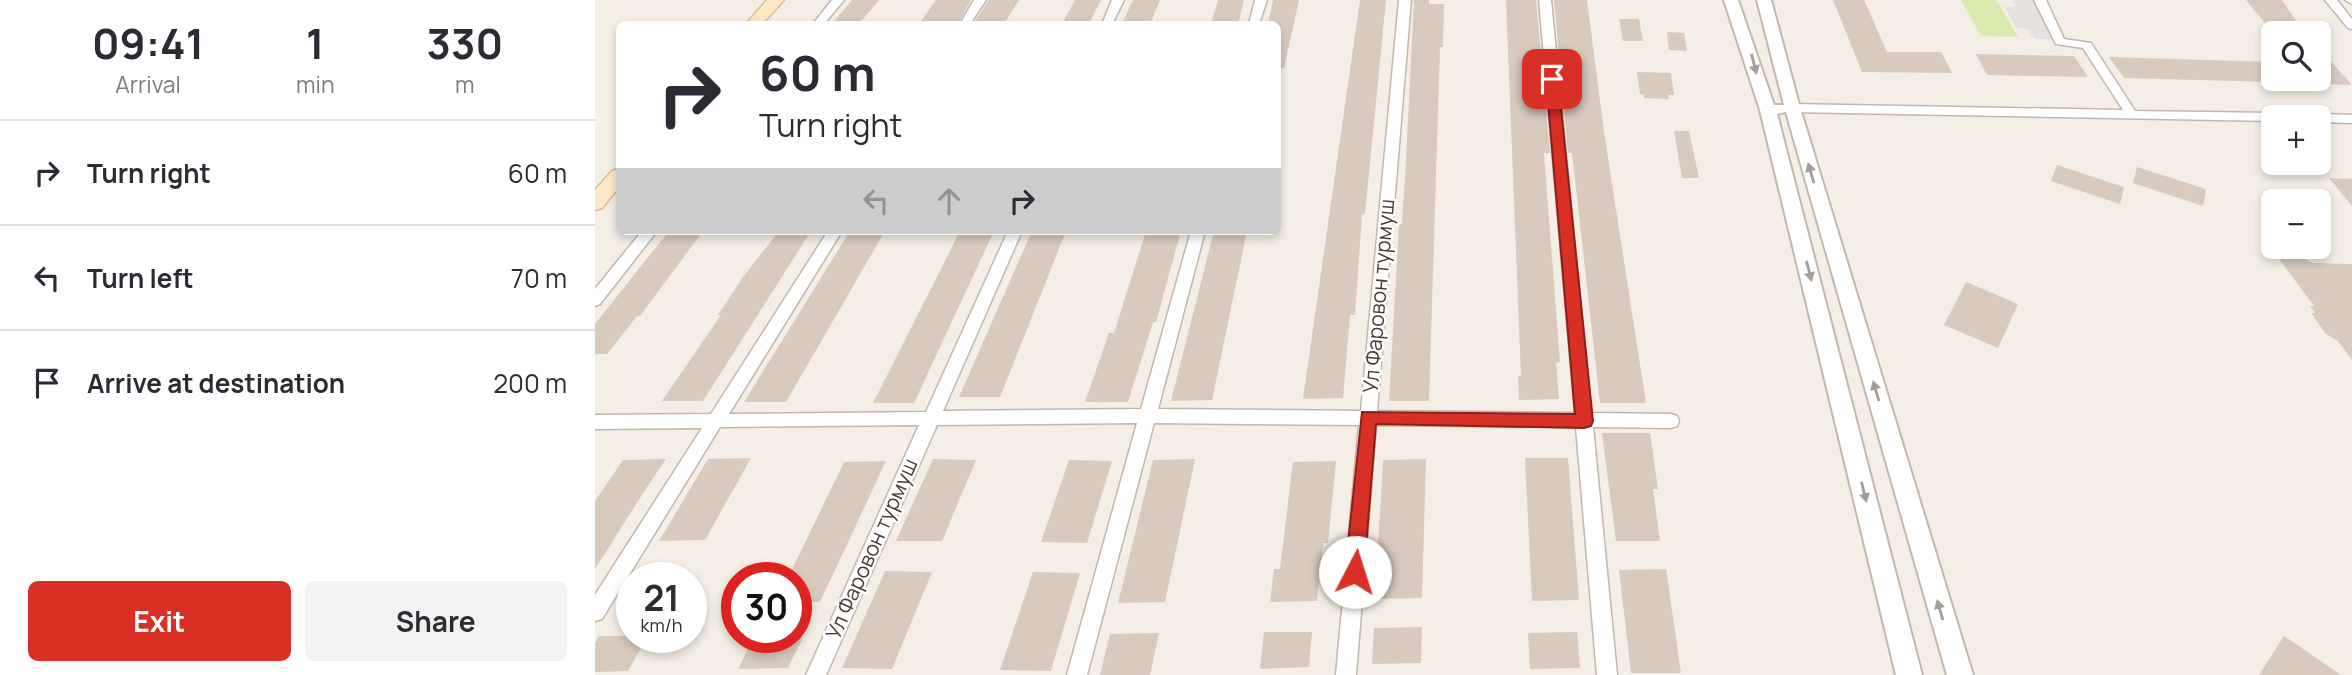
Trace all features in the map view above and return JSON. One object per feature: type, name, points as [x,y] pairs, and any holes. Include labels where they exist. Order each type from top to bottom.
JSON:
[{"type":"main road","points":[[757,21],[776,0]]},
{"type":"main road","points":[[595,203],[616,178]]},
{"type":"street","points":[[820,21],[838,0]]},
{"type":"street","points":[[967,21],[981,0]]},
{"type":"street","points":[[1108,21],[1118,0]]},
{"type":"street","points":[[1255,21],[1261,0]]},
{"type":"street","name":"Ул Фаровон турмуш","points":[[1346,675],[1405,0]]},
{"type":"street","points":[[1545,0],[1607,675]]},
{"type":"street","points":[[1731,0],[1768,110],[1909,675]]},
{"type":"street","points":[[1764,0],[1792,108],[1960,675]]},
{"type":"street","points":[[2040,0],[2060,42],[2087,45],[2132,115]]},
{"type":"street","points":[[2331,0],[2352,26]]},
{"type":"street","points":[[1768,110],[1792,108],[2261,117]]},
{"type":"street","points":[[2331,118],[2352,119]]},
{"type":"street","points":[[595,299],[647,235]]},
{"type":"street","points":[[595,612],[832,235]]},
{"type":"street","name":"Ул Фаровон турмуш","points":[[815,675],[1013,235]]},
{"type":"street","points":[[1077,675],[1197,235]]},
{"type":"street","points":[[595,422],[1148,416],[1671,421]]},
{"type":"green space","points":[[1961,0],[1996,0],[2018,37],[1981,36]]},
{"type":"shaded area","points":[[2013,0],[2034,0],[2052,39],[2035,39],[2027,29],[2016,28],[2005,7],[2015,6]]},
{"type":"building","points":[[852,0],[879,0],[862,21],[834,21]]},
{"type":"building","points":[[936,0],[971,0],[960,21],[921,21]]},
{"type":"building","points":[[989,0],[1019,0],[1006,21],[975,21]]},
{"type":"building","points":[[1075,0],[1101,0],[1090,21],[1064,21]]},
{"type":"building","points":[[1133,0],[1160,0],[1151,21],[1123,21]]},
{"type":"building","points":[[1218,0],[1244,0],[1239,21],[1212,21]]},
{"type":"building","points":[[1273,0],[1299,0],[1284,68],[1281,68],[1281,21],[1269,21]]},
{"type":"building","points":[[1360,0],[1386,0],[1365,214],[1362,214],[1355,315],[1350,315],[1343,398],[1303,399]]},
{"type":"building","points":[[1414,0],[1444,4],[1443,47],[1440,47],[1429,401],[1389,401],[1399,224],[1402,224],[1406,160]]},
{"type":"building","points":[[1506,0],[1536,0],[1550,153],[1544,153],[1560,362],[1556,363],[1559,399],[1519,400],[1518,376],[1521,376]]},
{"type":"building","points":[[1554,0],[1587,0],[1604,132],[1646,403],[1600,403],[1572,153],[1568,153]]},
{"type":"building","points":[[1833,0],[1864,0],[1887,52],[1941,52],[1952,73],[1862,72]]},
{"type":"building","points":[[2246,0],[2282,0],[2296,21],[2263,21]]},
{"type":"building","points":[[1619,19],[1639,19],[1643,41],[1623,41]]},
{"type":"building","points":[[1667,32],[1684,33],[1687,51],[1669,50]]},
{"type":"building","points":[[1976,54],[2074,56],[2088,77],[1987,75]]},
{"type":"building","points":[[2109,57],[2261,62],[2261,82],[2124,78]]},
{"type":"building","points":[[2331,61],[2352,85],[2331,84]]},
{"type":"building","points":[[1637,72],[1671,73],[1674,95],[1668,95],[1669,99],[1644,98],[1644,95],[1640,94]]},
{"type":"building","points":[[1674,131],[1689,131],[1699,178],[1682,178]]},
{"type":"building","points":[[2057,165],[2124,187],[2120,204],[2051,181]]},
{"type":"building","points":[[2137,167],[2206,189],[2203,206],[2133,183]]},
{"type":"building","points":[[2329,178],[2352,179],[2352,206]]},
{"type":"building","points":[[666,235],[700,235],[640,316],[637,316],[607,354],[595,354],[595,324]]},
{"type":"building","points":[[776,235],[808,235],[703,401],[662,401],[721,315],[718,315]]},
{"type":"building","points":[[848,235],[883,235],[786,402],[744,402]]},
{"type":"building","points":[[958,235],[992,235],[914,403],[873,403]]},
{"type":"building","points":[[1030,235],[1064,235],[1000,397],[959,397]]},
{"type":"building","points":[[1145,235],[1180,235],[1156,322],[1153,322],[1128,402],[1085,402],[1109,333],[1114,333]]},
{"type":"building","points":[[1213,235],[1246,235],[1212,400],[1171,401]]},
{"type":"building","points":[[2279,259],[2352,264],[2352,360],[2338,341],[2326,334],[2311,313],[2315,313],[2310,306],[2314,306]]},
{"type":"building","points":[[1966,282],[2018,304],[1998,348],[1944,325]]},
{"type":"building","points":[[1602,433],[1650,433],[1658,489],[1653,489],[1660,541],[1616,541]]},
{"type":"building","points":[[751,458],[705,540],[659,541],[708,459]]},
{"type":"building","points":[[1525,458],[1568,458],[1579,600],[1532,601]]},
{"type":"building","points":[[666,459],[595,569],[595,501],[623,460]]},
{"type":"building","points":[[933,459],[976,460],[942,541],[896,541]]},
{"type":"building","points":[[1195,459],[1165,602],[1118,603],[1153,460]]},
{"type":"building","points":[[1426,459],[1422,598],[1375,599],[1383,460]]},
{"type":"building","points":[[1069,460],[1112,461],[1087,543],[1041,542]]},
{"type":"building","points":[[886,461],[820,602],[812,602],[812,562],[796,562],[844,462]]},
{"type":"building","points":[[1336,461],[1328,543],[1323,543],[1317,601],[1270,602],[1274,569],[1280,569],[1293,462]]},
{"type":"building","points":[[1666,569],[1681,673],[1631,673],[1619,570]]},
{"type":"building","points":[[885,571],[932,572],[892,669],[842,668]]},
{"type":"building","points":[[1033,572],[1080,573],[1051,671],[1000,670]]},
{"type":"building","points":[[1422,627],[1421,663],[1372,664],[1374,628]]},
{"type":"building","points":[[1264,632],[1312,632],[1309,667],[1260,669]]},
{"type":"building","points":[[1577,632],[1580,668],[1530,669],[1528,633]]},
{"type":"building","points":[[1159,633],[1150,675],[1100,675],[1110,634]]},
{"type":"building","points":[[599,636],[616,636],[616,653],[638,653],[628,671],[595,672],[595,643]]},
{"type":"building","points":[[2284,636],[2341,675],[2259,675]]},
{"type":"building","points":[[746,653],[795,653],[788,668],[738,669]]},
{"type":"route","points":[[1355,572],[1369,417],[1584,421],[1552,79]]}]
